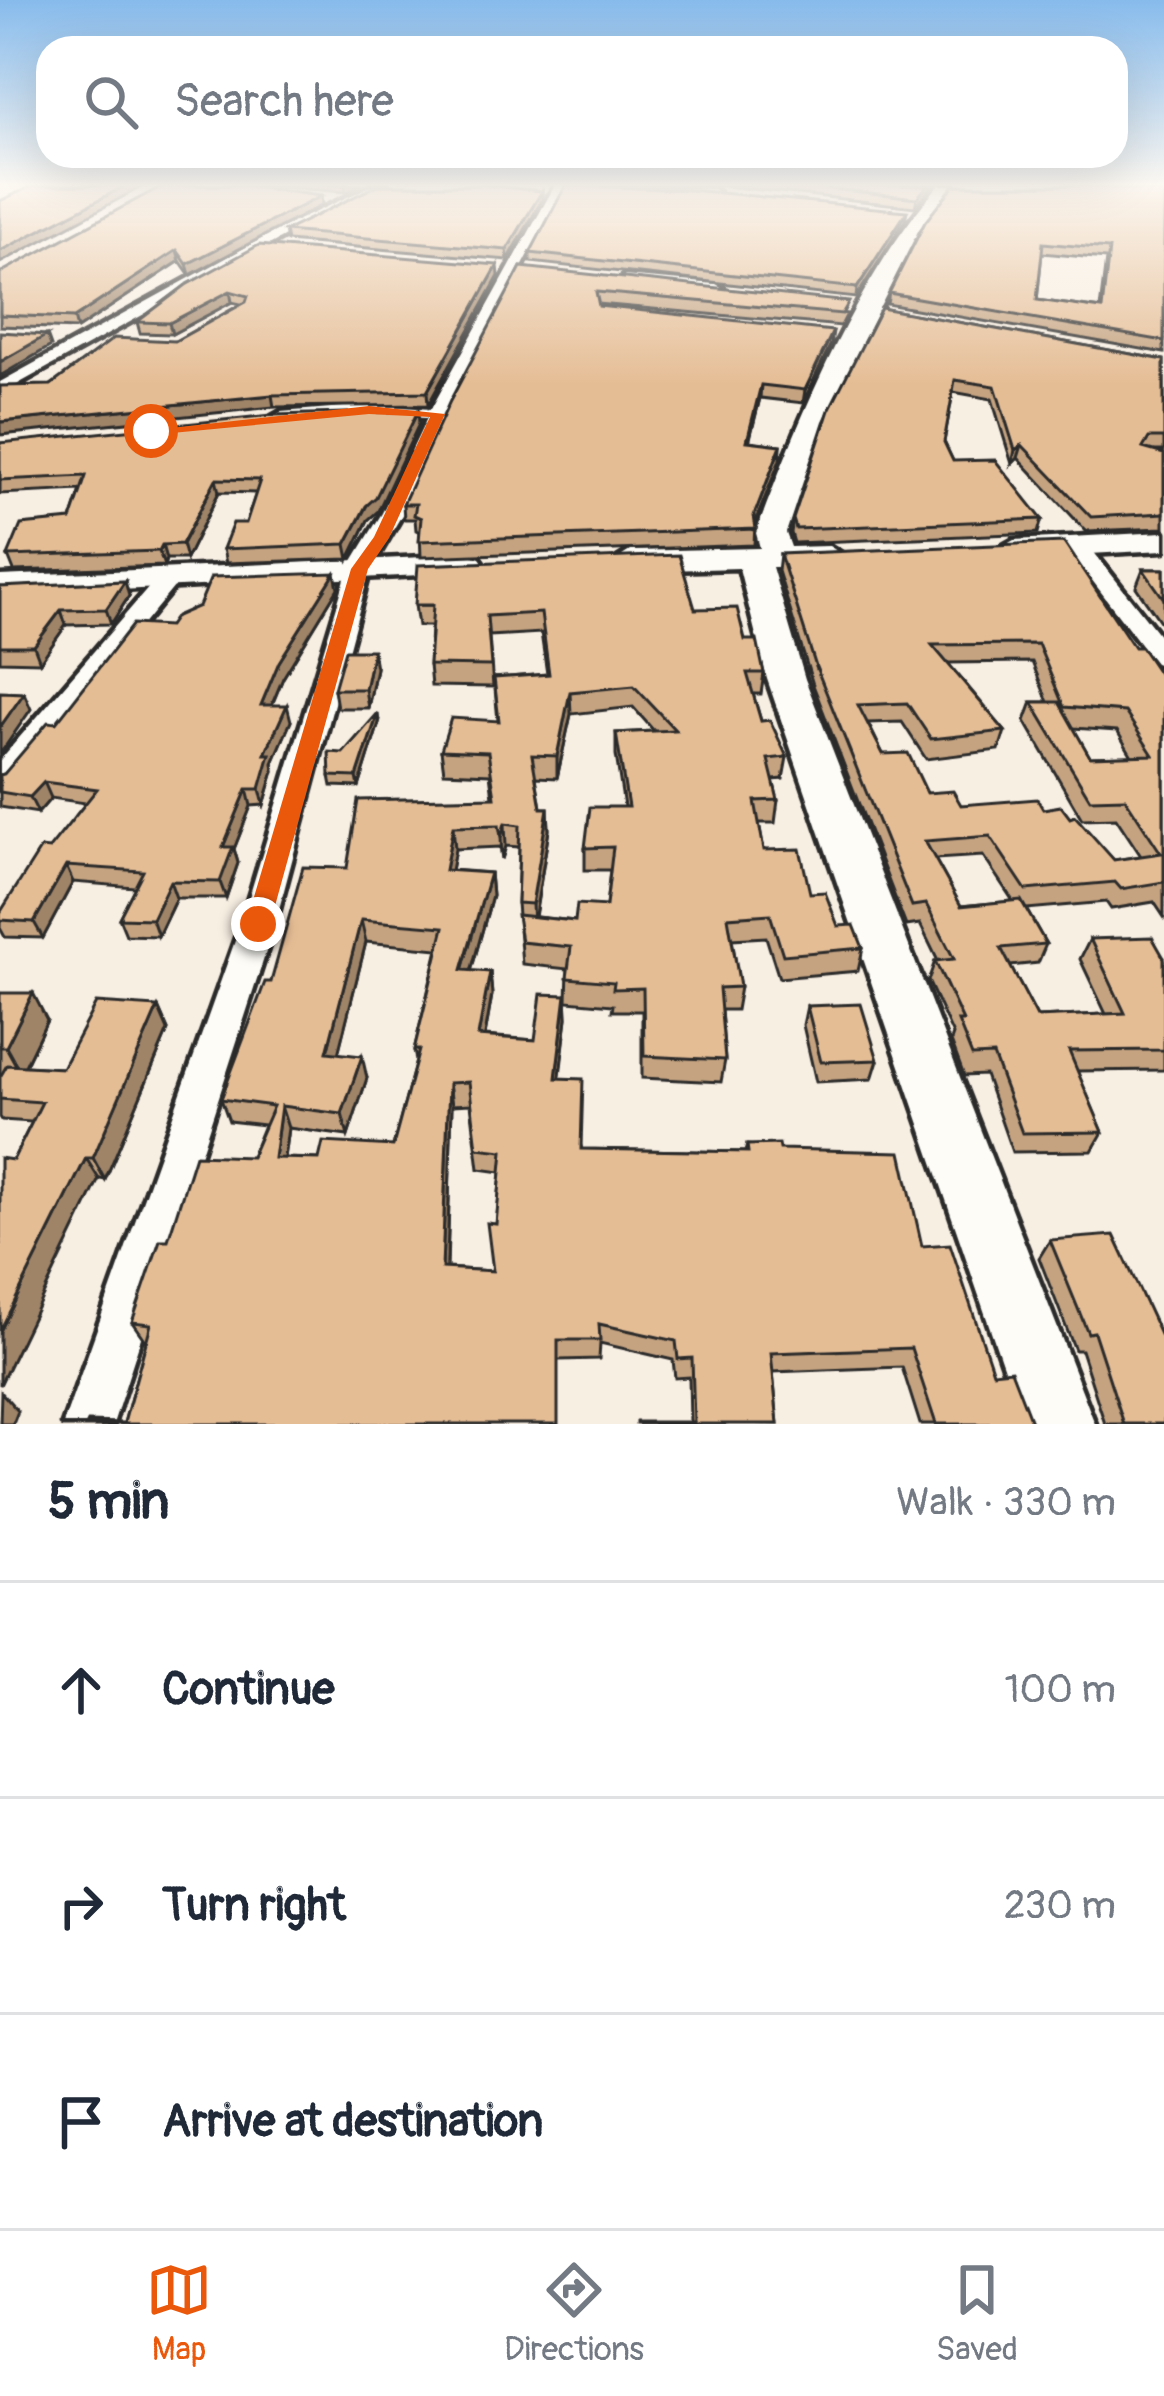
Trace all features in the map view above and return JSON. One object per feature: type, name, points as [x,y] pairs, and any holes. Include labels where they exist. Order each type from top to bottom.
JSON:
[{"type":"street","points":[[0,389],[246,251]]},
{"type":"street","points":[[88,1424],[258,924],[359,569],[382,538],[438,414],[523,251]]},
{"type":"street","points":[[900,251],[867,310],[844,336],[782,492],[765,557],[786,680],[1059,1424]]},
{"type":"street","points":[[606,277],[740,292]]},
{"type":"street","points":[[62,338],[124,342]]},
{"type":"street","points":[[267,418],[369,410],[438,414]]},
{"type":"street","points":[[984,551],[1164,541]]},
{"type":"street","points":[[1077,546],[1164,658]]},
{"type":"street","points":[[595,561],[858,556]]},
{"type":"street","points":[[0,586],[506,563]]},
{"type":"street","points":[[0,778],[171,576]]},
{"type":"building","points":[[40,251],[175,251],[74,318],[0,315],[0,273]]},
{"type":"building","points":[[178,251],[212,251],[187,264]]},
{"type":"building","points":[[247,251],[336,251],[498,265],[427,392],[272,395],[0,422],[0,386],[51,385],[114,338],[175,341],[246,302],[248,296],[230,291],[169,323],[137,322],[186,285]]},
{"type":"building","points":[[531,251],[881,251],[857,288]]},
{"type":"building","points":[[910,251],[1042,251],[1037,300],[1102,309],[1109,251],[1164,251],[1164,341],[889,293]]},
{"type":"building","points":[[521,267],[849,302],[842,314],[596,292],[599,306],[833,331],[805,390],[761,385],[747,441],[781,445],[754,516],[756,529],[419,541],[421,518],[414,515],[416,504],[403,504],[450,401]]},
{"type":"building","points":[[881,308],[1164,360],[1164,438],[1149,438],[1143,448],[1164,454],[1164,513],[1091,517],[1022,445],[1015,450],[995,386],[955,380],[944,442],[953,461],[995,460],[1042,519],[796,529],[793,519],[829,410]]},
{"type":"building","points":[[0,332],[47,335],[0,362]]},
{"type":"building","points":[[418,411],[376,497],[346,544],[223,549],[233,523],[246,523],[260,480],[216,479],[182,544],[162,545],[159,551],[8,556],[21,525],[71,520],[86,476],[0,480],[0,443],[272,415]]},
{"type":"building","points":[[1064,542],[1134,647],[1141,647],[1164,681],[1164,882],[1121,889],[1115,882],[1026,890],[990,836],[925,841],[961,906],[1021,900],[1046,944],[1001,948],[1037,1017],[1125,1013],[1090,939],[1152,937],[1164,958],[1164,1050],[1069,1051],[1103,1132],[1022,1133],[993,1055],[972,1056],[958,1021],[963,1021],[935,961],[954,959],[926,904],[912,906],[816,667],[780,554]],"holes":[[[1038,644],[1064,707],[1125,712],[1153,755],[1090,757],[1059,702],[1032,702],[1090,799],[1125,798],[1161,853],[1114,860],[1075,816],[1070,818],[1061,806],[1043,809],[1037,799],[961,805],[953,791],[927,793],[908,753],[883,754],[858,705],[907,703],[931,739],[1005,731],[932,645]]]},
{"type":"building","points":[[679,555],[695,609],[737,608],[745,640],[757,640],[764,673],[747,673],[761,721],[770,720],[787,757],[768,759],[778,800],[755,801],[764,850],[800,849],[810,893],[825,892],[838,926],[854,925],[863,948],[783,955],[770,914],[728,917],[740,987],[719,988],[725,1060],[644,1056],[643,988],[613,989],[614,982],[567,978],[571,947],[521,942],[517,915],[575,921],[577,904],[606,906],[613,847],[585,848],[590,807],[628,807],[616,733],[675,730],[634,686],[570,692],[557,756],[532,755],[541,808],[548,808],[532,904],[517,903],[520,825],[505,823],[501,837],[499,825],[453,826],[445,870],[490,873],[462,970],[490,972],[478,1036],[535,1040],[541,994],[566,995],[556,1078],[583,1079],[581,1149],[748,1152],[747,1145],[779,1144],[780,1149],[901,1152],[922,1246],[950,1244],[993,1372],[1011,1370],[1032,1424],[936,1424],[911,1348],[771,1353],[778,1424],[636,1424],[694,1422],[692,1358],[678,1359],[676,1341],[599,1324],[600,1340],[558,1340],[558,1424],[87,1424],[124,1423],[151,1324],[132,1322],[160,1240],[168,1240],[195,1155],[251,1157],[273,1106],[221,1099],[265,982],[271,982],[303,867],[347,868],[358,800],[495,797],[488,752],[441,750],[451,718],[499,721],[494,678],[549,674],[541,613],[487,616],[491,666],[429,665],[433,605],[415,605],[418,565]],"holes":[[[361,920],[444,927],[393,1146],[323,1142],[319,1159],[274,1158],[281,1106],[342,1114],[362,1056],[327,1052]],[[469,1082],[477,1148],[503,1151],[496,1224],[487,1223],[493,1271],[442,1268],[449,1083]]]},
{"type":"building","points":[[1143,569],[1164,569],[1164,599]]},
{"type":"building","points":[[335,573],[279,662],[261,705],[287,705],[265,754],[270,754],[260,789],[247,789],[223,847],[233,847],[220,882],[170,881],[152,919],[119,918],[143,871],[66,866],[34,922],[0,920],[41,848],[49,849],[97,789],[44,782],[30,797],[0,792],[0,775],[48,722],[56,723],[133,624],[169,626],[176,616],[199,606],[211,577]]},
{"type":"building","points":[[125,581],[106,609],[61,610],[34,646],[0,646],[0,587]]},
{"type":"building","points":[[345,650],[373,650],[365,689],[334,689]]},
{"type":"building","points":[[0,692],[24,693],[0,727]]},
{"type":"building","points":[[378,713],[357,777],[330,776],[329,752],[343,753]]},
{"type":"building","points":[[0,993],[33,993],[6,1047],[0,1047]]},
{"type":"building","points":[[96,1003],[158,1007],[93,1158],[86,1158],[0,1331],[0,1158],[13,1160],[42,1102],[0,1099],[0,1077],[7,1065],[62,1068]]},
{"type":"building","points":[[861,1004],[878,1060],[821,1062],[807,1006]]},
{"type":"building","points":[[1114,1235],[1164,1343],[1164,1424],[1124,1424],[1094,1332],[1088,1333],[1050,1240]]},
{"type":"route","points":[[151,431],[369,410],[438,414],[382,538],[359,569],[258,924]]}]
